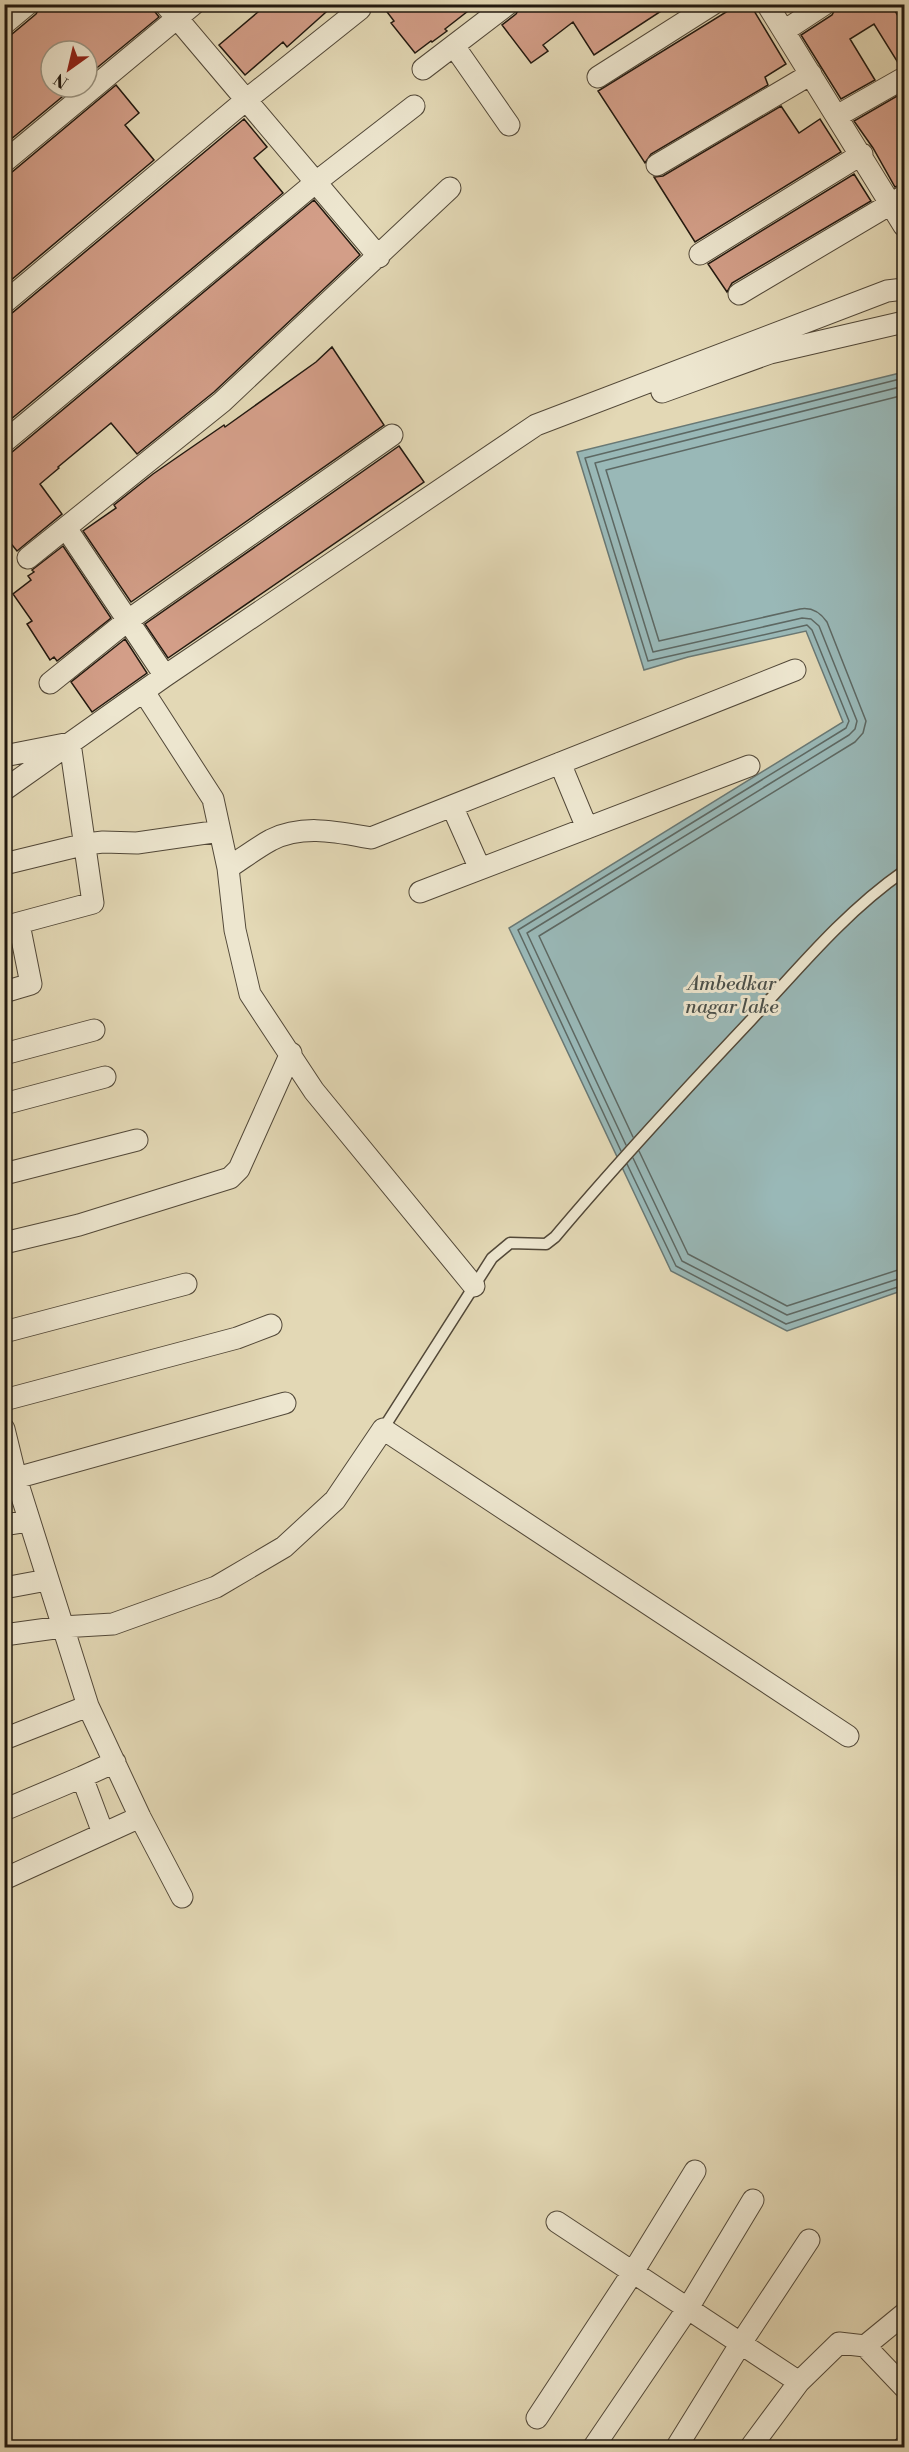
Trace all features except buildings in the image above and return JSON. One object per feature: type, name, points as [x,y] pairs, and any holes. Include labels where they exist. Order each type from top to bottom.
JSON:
[{"type":"street","points":[[4,24],[28,4]]},
{"type":"street","points":[[4,162],[171,12],[194,4]]},
{"type":"street","points":[[423,69],[508,4]]},
{"type":"street","points":[[598,77],[713,4]]},
{"type":"street","points":[[767,4],[862,154],[898,200],[904,226]]},
{"type":"street","points":[[784,31],[825,4]]},
{"type":"street","points":[[4,303],[246,100],[360,9]]},
{"type":"street","points":[[171,12],[379,256]]},
{"type":"street","points":[[454,46],[509,125]]},
{"type":"street","points":[[657,165],[811,74]]},
{"type":"street","points":[[837,116],[904,78]]},
{"type":"street","points":[[4,442],[316,182],[414,106]]},
{"type":"street","points":[[700,254],[862,154]]},
{"type":"street","points":[[28,558],[222,402],[450,188]]},
{"type":"street","points":[[739,294],[898,200]]},
{"type":"street","points":[[4,790],[165,676],[536,425],[887,291],[904,289]]},
{"type":"street","points":[[473,469],[554,430],[770,352],[904,322]]},
{"type":"street","points":[[50,683],[127,621],[392,435]]},
{"type":"street","points":[[66,528],[165,676]]},
{"type":"street","points":[[228,868],[271,840],[295,831],[326,830],[371,838],[795,670]]},
{"type":"street","points":[[144,692],[213,799],[228,868],[235,930],[250,994],[314,1090],[474,1286]]},
{"type":"street","points":[[4,756],[70,743]]},
{"type":"street","points":[[4,992],[32,984],[12,925],[93,903],[70,743]]},
{"type":"street","points":[[560,763],[587,828]]},
{"type":"street","points":[[420,892],[749,766]]},
{"type":"street","points":[[452,806],[480,869]]},
{"type":"street","points":[[4,864],[86,844],[137,843],[220,831]]},
{"type":"street","points":[[4,1054],[94,1030]]},
{"type":"street","points":[[4,1243],[79,1225],[230,1178],[239,1169],[291,1053]]},
{"type":"street","points":[[4,1104],[105,1077]]},
{"type":"street","points":[[4,1174],[137,1140]]},
{"type":"street","points":[[4,1332],[186,1284]]},
{"type":"street","points":[[4,1400],[237,1338],[271,1325]]},
{"type":"street","points":[[11,1467],[285,1403]]},
{"type":"street","points":[[4,1429],[11,1467],[88,1706],[140,1817],[182,1897]]},
{"type":"street","points":[[4,1635],[113,1624],[216,1587],[284,1547],[335,1500],[383,1429],[848,1736]]},
{"type":"street","points":[[4,1525],[29,1521]]},
{"type":"street","points":[[4,1588],[47,1580]]},
{"type":"street","points":[[4,1739],[88,1706]]},
{"type":"street","points":[[4,1810],[115,1762]]},
{"type":"street","points":[[82,1777],[103,1833]]},
{"type":"street","points":[[4,1879],[140,1817]]},
{"type":"street","points":[[537,2418],[633,2272],[695,2171]]},
{"type":"street","points":[[593,2448],[688,2308],[753,2200]]},
{"type":"street","points":[[557,2222],[799,2382]]},
{"type":"street","points":[[676,2448],[741,2343],[809,2240]]},
{"type":"street","points":[[866,2346],[904,2314]]},
{"type":"street","points":[[750,2448],[799,2382],[839,2343],[866,2346],[904,2386]]},
{"type":"lane","points":[[383,1429],[492,1258],[510,1243],[546,1244],[555,1237],[608,1174],[835,929],[904,871]]},
{"type":"water","name":"Ambedkar nagar lake","points":[[904,372],[904,1290],[787,1331],[671,1271],[509,928],[843,722],[806,631],[688,657],[644,670],[577,452]]}]
